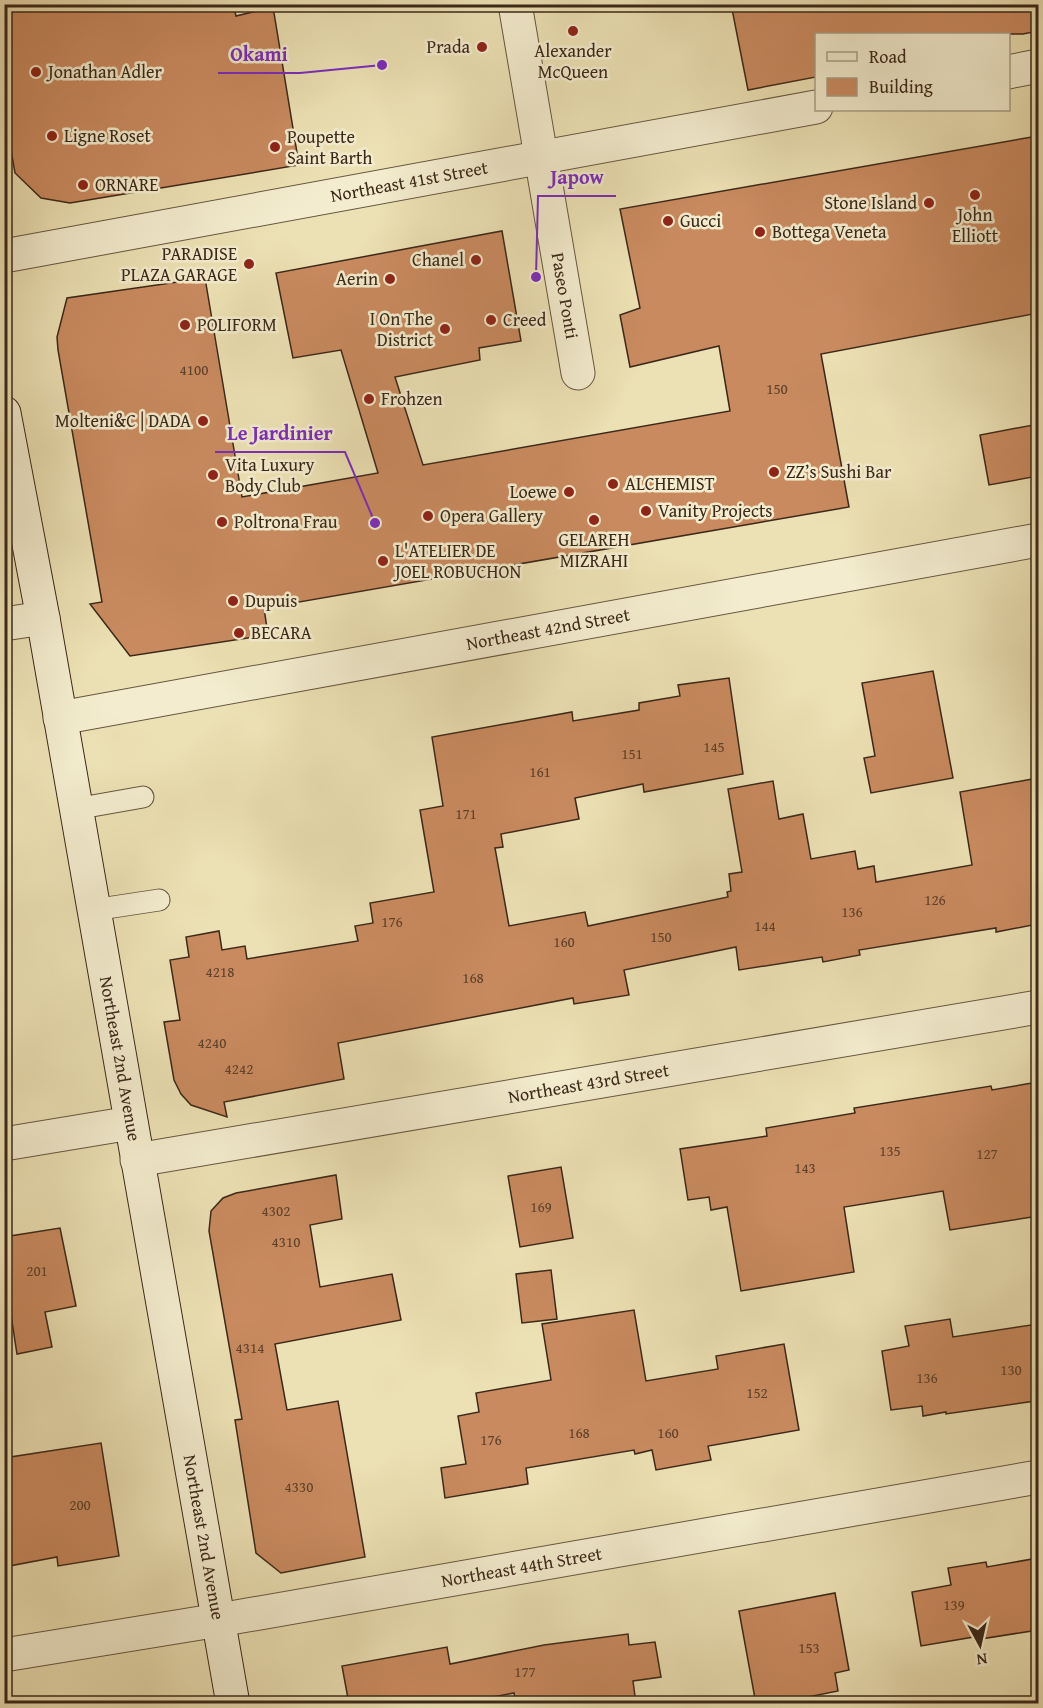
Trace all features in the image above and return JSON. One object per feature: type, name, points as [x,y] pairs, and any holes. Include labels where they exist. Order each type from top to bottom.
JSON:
[{"type":"street","name":"Paseo Ponti","points":[[515,4],[578,373]]},
{"type":"street","points":[[1010,72],[1038,66]]},
{"type":"street","name":"Northeast 41st Street","points":[[4,256],[815,107]]},
{"type":"street","name":"Northeast 2nd Avenue","points":[[4,413],[234,1704]]},
{"type":"street","name":"Northeast 42nd Street","points":[[60,718],[1038,540]]},
{"type":"street","points":[[4,624],[42,618]]},
{"type":"street","name":"Northeast 43rd Street","points":[[137,1160],[1038,1007]]},
{"type":"street","points":[[4,1144],[131,1123]]},
{"type":"street","name":"Northeast 44th Street","points":[[4,1655],[219,1620],[1038,1477]]},
{"type":"lane","points":[[75,809],[143,797]]},
{"type":"lane","points":[[93,910],[159,900]]},
{"type":"building","points":[[4,4],[233,4],[236,16],[273,7],[299,165],[70,203],[41,198],[15,173],[4,111]]},
{"type":"building","points":[[731,4],[1038,4],[1038,31],[1023,34],[815,33],[815,77],[748,90]]},
{"type":"building","points":[[1038,136],[1038,313],[821,354],[849,507],[264,608],[268,635],[130,656],[90,604],[102,602],[57,337],[67,298],[205,278],[242,497],[378,473],[341,350],[293,358],[276,273],[502,231],[521,341],[479,348],[480,360],[395,377],[423,465],[730,411],[719,346],[630,367],[620,315],[640,308],[620,209]]},
{"type":"building","points":[[1033,425],[1035,434],[1038,434],[1038,476],[989,485],[980,435]]},
{"type":"building","points":[[933,671],[953,778],[871,793],[864,758],[875,756],[862,683]]},
{"type":"building","points":[[729,678],[743,774],[644,792],[643,784],[575,798],[579,819],[501,834],[503,847],[495,848],[509,926],[585,912],[588,926],[728,897],[727,892],[731,891],[729,874],[742,872],[728,789],[773,781],[779,819],[803,814],[811,859],[855,851],[858,869],[874,866],[876,882],[972,865],[960,792],[1038,778],[1038,924],[996,932],[996,928],[859,950],[860,955],[823,962],[822,957],[739,970],[736,947],[624,970],[629,995],[574,1004],[573,998],[338,1043],[344,1079],[224,1102],[227,1117],[191,1105],[181,1094],[174,1080],[164,1022],[180,1020],[170,960],[189,957],[186,937],[219,931],[222,950],[245,946],[247,959],[358,941],[355,926],[373,923],[370,903],[434,892],[420,810],[443,806],[432,737],[572,712],[573,721],[639,710],[639,703],[680,696],[678,685]]},
{"type":"building","points":[[1038,1082],[1038,1216],[950,1230],[943,1191],[844,1207],[854,1272],[741,1291],[727,1207],[711,1210],[709,1197],[688,1200],[680,1149],[767,1136],[766,1128],[855,1113],[854,1108],[991,1086],[992,1090]]},
{"type":"building","points":[[561,1167],[573,1238],[520,1247],[508,1176]]},
{"type":"building","points":[[336,1175],[342,1219],[310,1225],[320,1287],[392,1274],[401,1320],[275,1344],[287,1410],[338,1401],[365,1557],[281,1573],[256,1553],[235,1420],[242,1419],[209,1231],[211,1211],[223,1198],[236,1193]]},
{"type":"building","points":[[60,1228],[76,1306],[45,1312],[52,1347],[17,1354],[11,1315],[4,1316],[4,1237]]},
{"type":"building","points":[[551,1270],[557,1319],[522,1323],[516,1274]]},
{"type":"building","points":[[634,1310],[646,1381],[718,1369],[716,1356],[784,1344],[799,1430],[708,1446],[711,1460],[656,1470],[652,1450],[635,1454],[634,1450],[526,1468],[528,1484],[445,1498],[441,1468],[466,1464],[458,1416],[479,1412],[476,1393],[551,1380],[542,1324]]},
{"type":"building","points":[[950,1319],[953,1337],[1038,1324],[1038,1388],[1034,1389],[1035,1401],[923,1416],[922,1406],[891,1410],[882,1351],[909,1346],[905,1326]]},
{"type":"building","points":[[101,1443],[119,1556],[58,1566],[57,1557],[4,1567],[4,1458]]},
{"type":"building","points":[[1038,1558],[1038,1630],[921,1646],[912,1592],[951,1585],[948,1568],[986,1562],[987,1567]]},
{"type":"building","points":[[835,1593],[849,1670],[835,1673],[838,1691],[773,1704],[756,1704],[739,1611]]},
{"type":"building","points":[[628,1634],[629,1645],[655,1642],[661,1677],[633,1681],[636,1704],[516,1704],[514,1693],[455,1704],[349,1704],[342,1666],[447,1647],[450,1664],[544,1645]]},
{"type":"place","name":"Alexander McQueen","points":[[573,31]]},
{"type":"place","name":"Prada","points":[[482,47]]},
{"type":"place","name":"Okami","points":[[382,65]]},
{"type":"place","name":"Jonathan Adler","points":[[36,72]]},
{"type":"place","name":"Ligne Roset","points":[[52,136]]},
{"type":"place","name":"Poupette Saint Barth","points":[[275,147]]},
{"type":"place","name":"ORNARE","points":[[83,185]]},
{"type":"place","name":"John Elliott","points":[[975,195]]},
{"type":"place","name":"Stone Island","points":[[929,203]]},
{"type":"place","name":"Gucci","points":[[668,221]]},
{"type":"place","name":"Bottega Veneta","points":[[760,232]]},
{"type":"place","name":"Chanel","points":[[476,260]]},
{"type":"place","name":"PARADISE PLAZA GARAGE","points":[[249,264]]},
{"type":"place","name":"Japow","points":[[536,277]]},
{"type":"place","name":"Aerin","points":[[390,279]]},
{"type":"place","name":"Creed","points":[[491,320]]},
{"type":"place","name":"POLIFORM","points":[[185,325]]},
{"type":"place","name":"I On The District","points":[[445,329]]},
{"type":"place","name":"Frohzen","points":[[369,399]]},
{"type":"place","name":"Molteni&C | DADA","points":[[203,421]]},
{"type":"place","name":"ZZ’s Sushi Bar","points":[[774,472]]},
{"type":"place","name":"Vita Luxury Body Club","points":[[213,475]]},
{"type":"place","name":"ALCHEMIST","points":[[613,484]]},
{"type":"place","name":"Loewe","points":[[569,492]]},
{"type":"place","name":"Vanity Projects","points":[[646,511]]},
{"type":"place","name":"Opera Gallery","points":[[428,516]]},
{"type":"place","name":"GELAREH MIZRAHI","points":[[594,520]]},
{"type":"place","name":"Poltrona Frau","points":[[222,522]]},
{"type":"place","name":"Le Jardinier","points":[[375,523]]},
{"type":"place","name":"L'ATELIER DE JOEL ROBUCHON","points":[[383,561]]},
{"type":"place","name":"Dupuis","points":[[233,601]]},
{"type":"place","name":"BECARA","points":[[239,633]]}]
